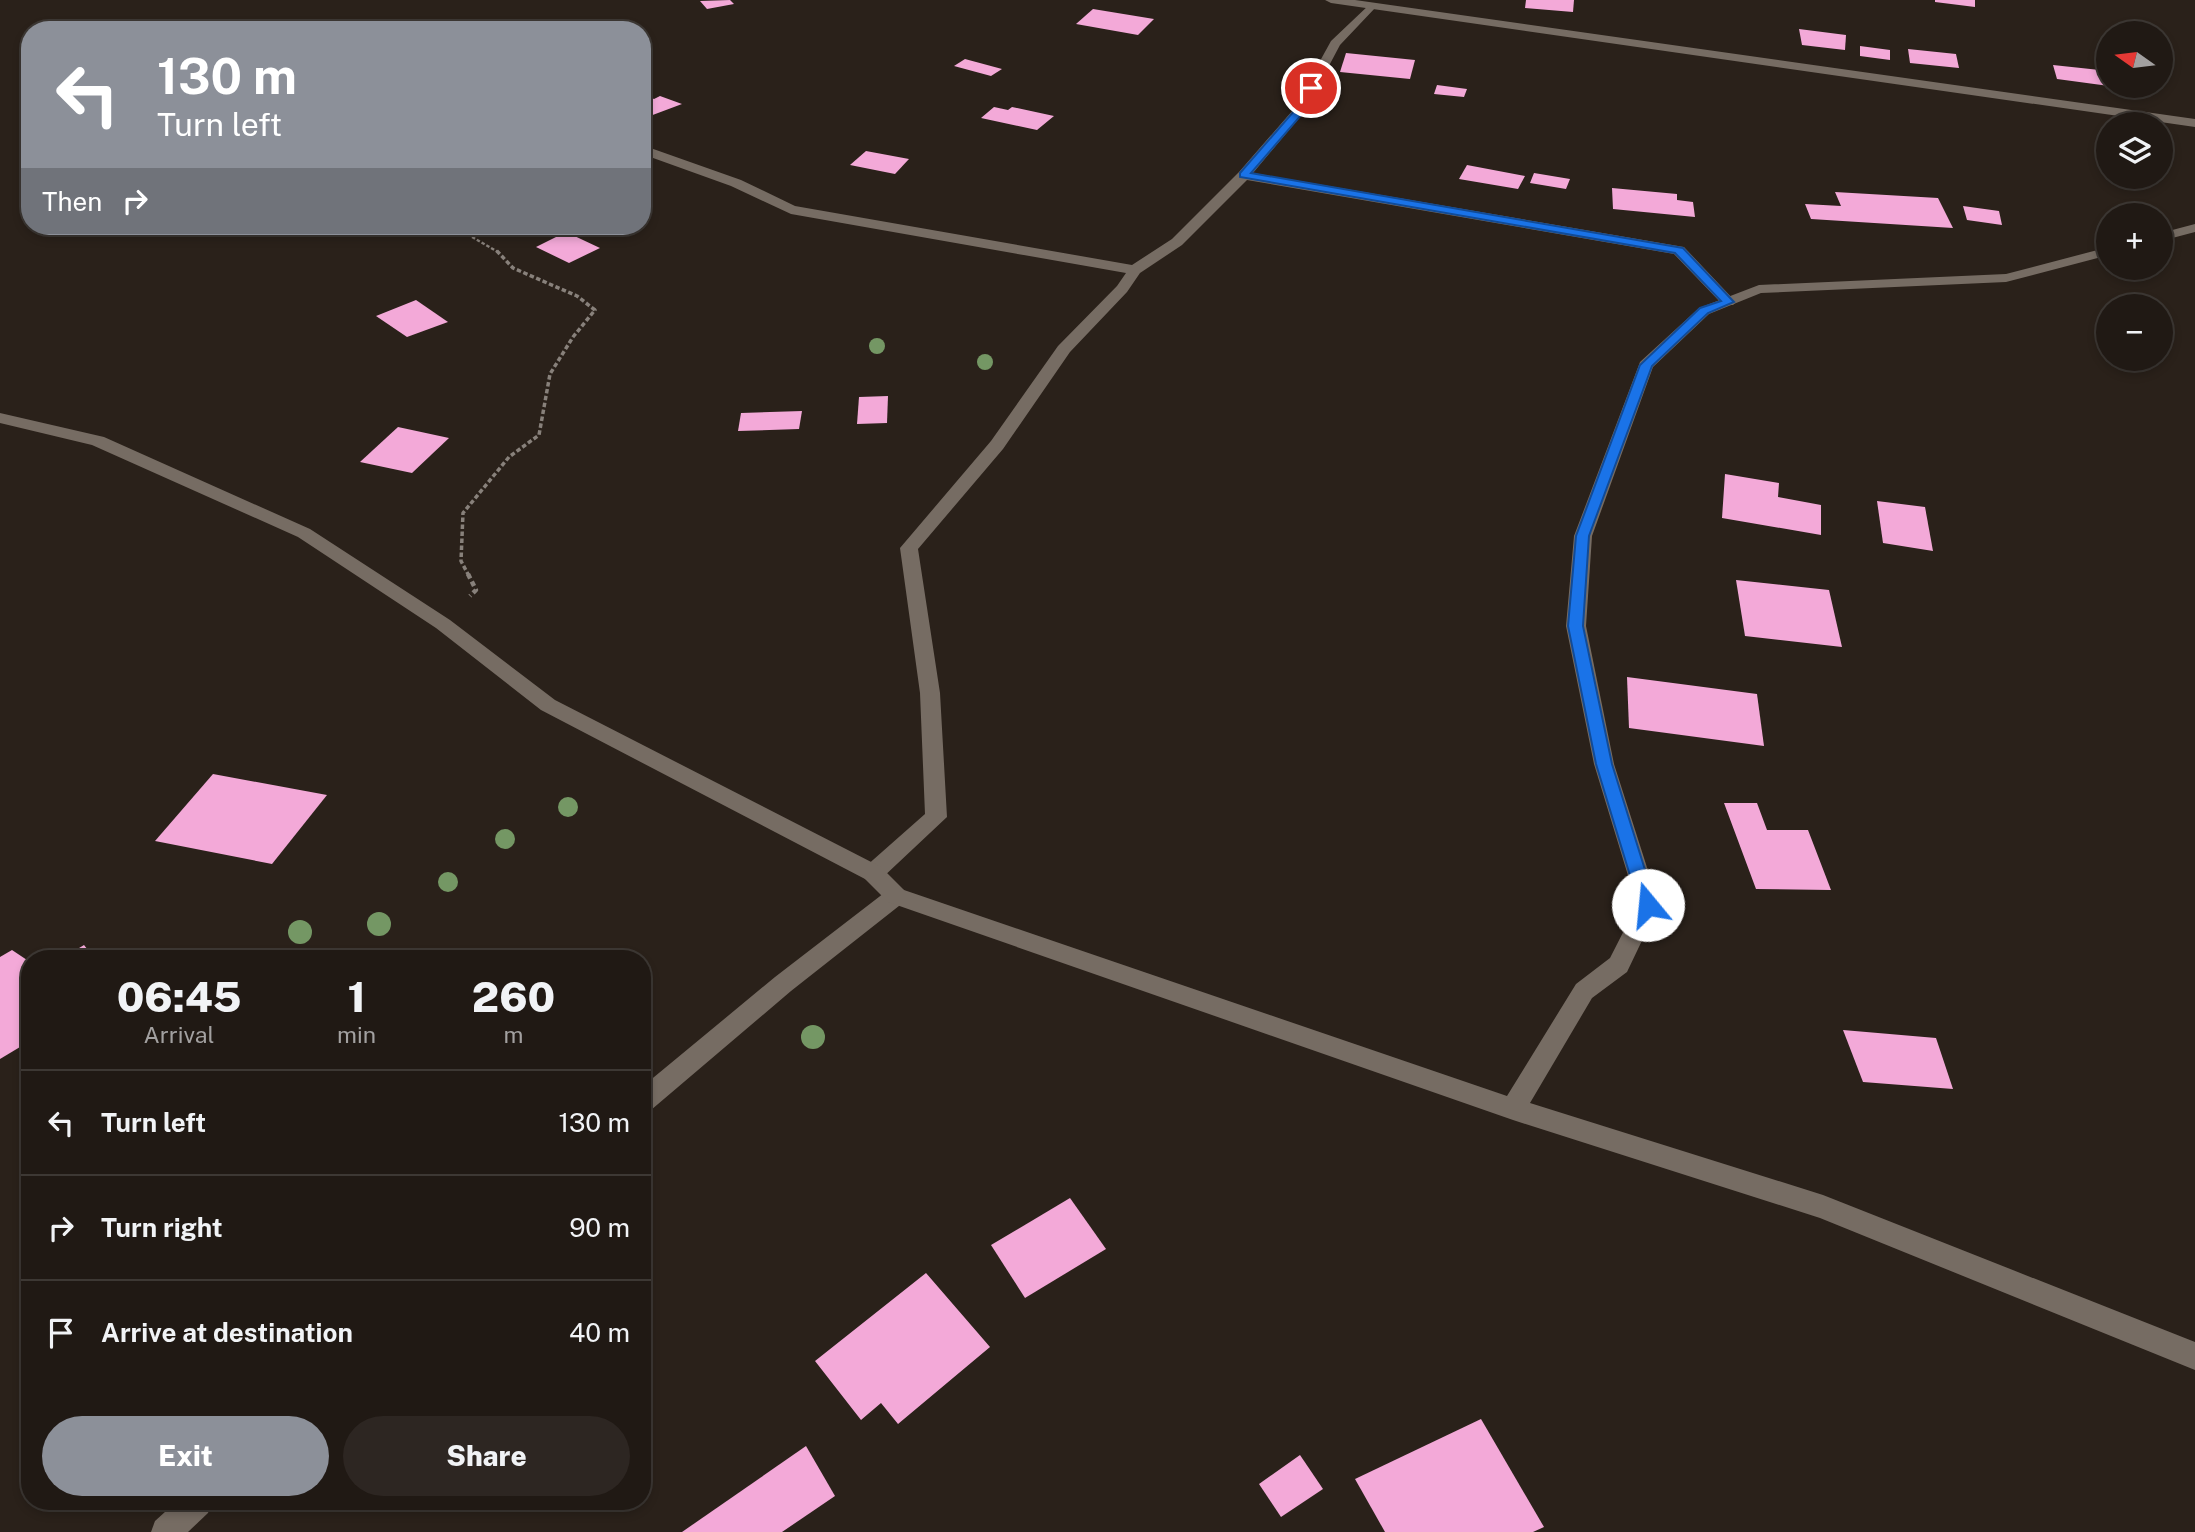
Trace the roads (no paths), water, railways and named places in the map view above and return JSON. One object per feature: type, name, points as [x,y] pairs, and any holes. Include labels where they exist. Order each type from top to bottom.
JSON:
[{"type":"street","points":[[1331,0],[2195,122]]},
{"type":"street","points":[[873,873],[936,817],[930,693],[909,548],[997,445],[1063,349],[1122,289],[1135,270],[1177,242],[1244,175],[1299,111],[1335,43],[1370,7]]},
{"type":"street","points":[[651,152],[737,183],[792,210],[1135,270]]},
{"type":"street","points":[[1244,175],[1679,250],[1728,302]]},
{"type":"street","points":[[2173,234],[2195,228]]},
{"type":"street","points":[[1513,1109],[1584,991],[1619,965],[1648,905],[1604,764],[1576,626],[1583,536],[1646,365],[1704,311],[1759,289],[2006,278],[2096,254]]},
{"type":"street","points":[[0,418],[98,441],[304,533],[443,624],[548,705],[873,873],[896,896],[1513,1109],[1823,1207],[2195,1356]]},
{"type":"street","points":[[651,1094],[783,984],[896,896]]},
{"type":"street","points":[[166,1532],[189,1510]]}]
